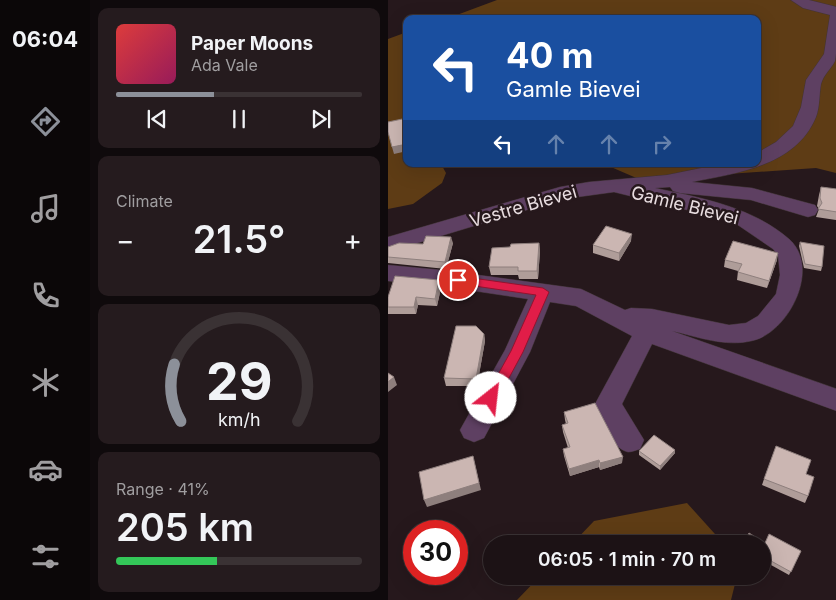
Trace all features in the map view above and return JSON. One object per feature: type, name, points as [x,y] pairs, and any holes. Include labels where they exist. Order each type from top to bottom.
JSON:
[{"type":"street","points":[[761,158],[782,149],[794,138],[810,108],[814,80],[834,55],[836,14],[808,6],[798,0]]},
{"type":"street","name":"Vestre Bievei","points":[[388,245],[560,193],[589,188],[667,181],[735,167]]},
{"type":"street","points":[[667,181],[676,187],[752,194],[808,210]]},
{"type":"street","name":"Gamle Bievei","points":[[615,186],[739,216],[781,244],[789,254],[790,275],[787,296],[767,322],[751,332],[729,334],[652,318],[629,317],[623,320]]},
{"type":"street","points":[[388,273],[441,278],[581,298],[646,332],[836,400]]},
{"type":"street","points":[[474,430],[517,352],[543,292]]},
{"type":"street","points":[[630,440],[614,419],[608,404],[646,332]]},
{"type":"shaded area","points":[[497,0],[836,0],[836,173],[816,168],[641,180],[611,167],[761,167],[761,15],[457,15]]},
{"type":"shaded area","points":[[403,33],[403,167],[443,167],[446,173],[442,183],[413,204],[388,209],[388,39]]},
{"type":"shaded area","points":[[687,503],[716,535],[581,535],[594,521]]},
{"type":"shaded area","points":[[531,585],[735,585],[731,600],[517,600]]},
{"type":"building","points":[[403,119],[403,145],[392,147],[388,132],[388,122]]},
{"type":"building","points":[[821,187],[837,189],[837,212],[818,209],[822,203],[820,198]]},
{"type":"building","points":[[606,226],[632,234],[619,253],[593,245]]},
{"type":"building","points":[[426,236],[451,237],[445,262],[388,257],[388,247],[399,243],[423,244]]},
{"type":"building","points":[[733,241],[778,253],[769,281],[738,272],[742,264],[725,260]]},
{"type":"building","points":[[800,242],[824,246],[822,267],[805,264]]},
{"type":"building","points":[[539,243],[537,271],[518,271],[518,267],[489,267],[492,248],[510,247],[511,244]]},
{"type":"building","points":[[395,276],[439,280],[435,299],[416,297],[414,307],[388,307],[388,297]]},
{"type":"building","points":[[456,326],[476,326],[484,334],[476,379],[444,378]]},
{"type":"building","points":[[388,373],[394,377],[388,382]]},
{"type":"building","points":[[595,403],[623,457],[600,463],[599,460],[569,469],[563,449],[570,447],[562,425],[568,423],[564,412]]},
{"type":"building","points":[[654,435],[675,450],[660,466],[639,451]]},
{"type":"building","points":[[776,446],[811,460],[806,474],[814,477],[808,496],[764,479]]},
{"type":"building","points":[[473,456],[479,483],[424,500],[419,472]]},
{"type":"building","points":[[771,535],[801,551],[791,572],[771,561]]},
{"type":"route","points":[[458,280],[543,292],[517,352],[491,398]]}]
